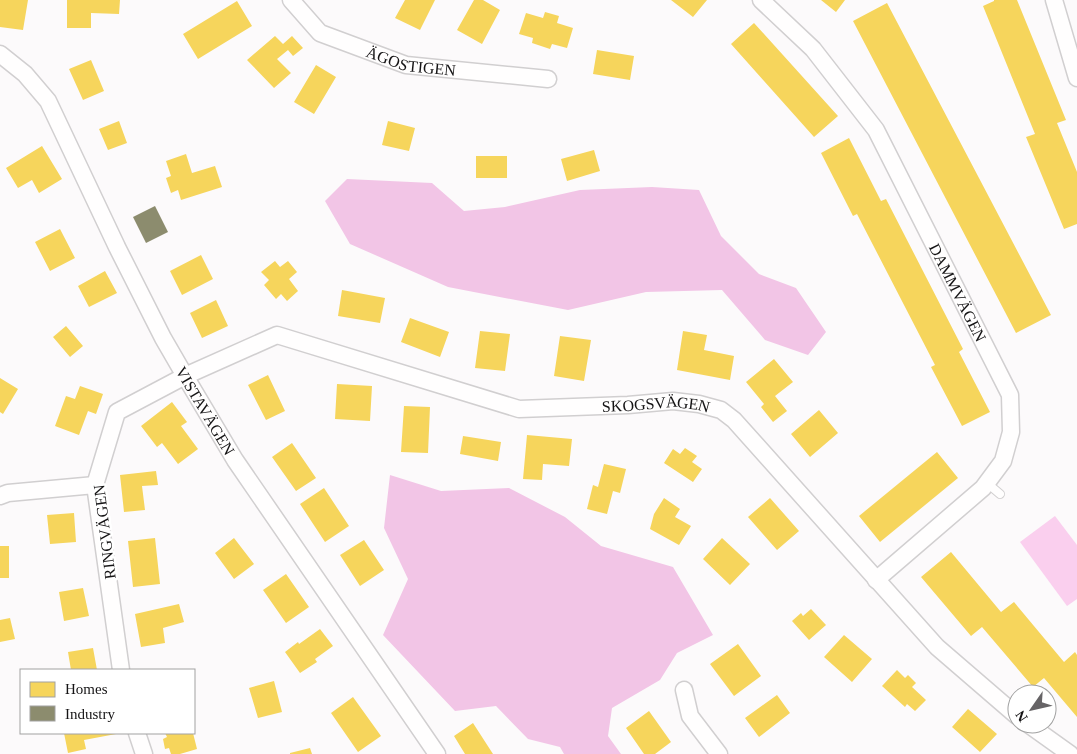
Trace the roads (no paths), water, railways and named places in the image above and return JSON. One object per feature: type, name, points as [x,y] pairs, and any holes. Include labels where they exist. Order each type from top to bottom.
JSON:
[{"type":"street","name":"ÄGOSTIGEN","points":[[291,0],[320,32],[406,65],[548,79]]},
{"type":"street","name":"DAMMVÄGEN","points":[[761,0],[814,49],[876,130],[1010,394],[1011,432],[1003,462],[983,488],[876,580]]},
{"type":"street","points":[[1054,0],[1077,78]]},
{"type":"street","name":"VISTAVÄGEN","points":[[0,54],[25,74],[48,101],[117,247],[163,338],[185,376],[236,460],[437,754]]},
{"type":"street","name":"SKOGSVÄGEN","points":[[185,376],[277,335],[518,409],[628,405],[673,401],[699,404],[721,410],[734,420],[937,647],[1007,707]]},
{"type":"street","name":"RINGVÄGEN","points":[[120,669],[95,484],[117,412],[185,376]]},
{"type":"street","points":[[0,496],[8,492],[95,484]]},
{"type":"street","points":[[684,690],[690,716],[718,754]]},
{"type":"street","points":[[137,734],[144,754]]},
{"type":"street","points":[[1042,734],[1070,754]]},
{"type":"lane","points":[[987,483],[1000,494]]}]
